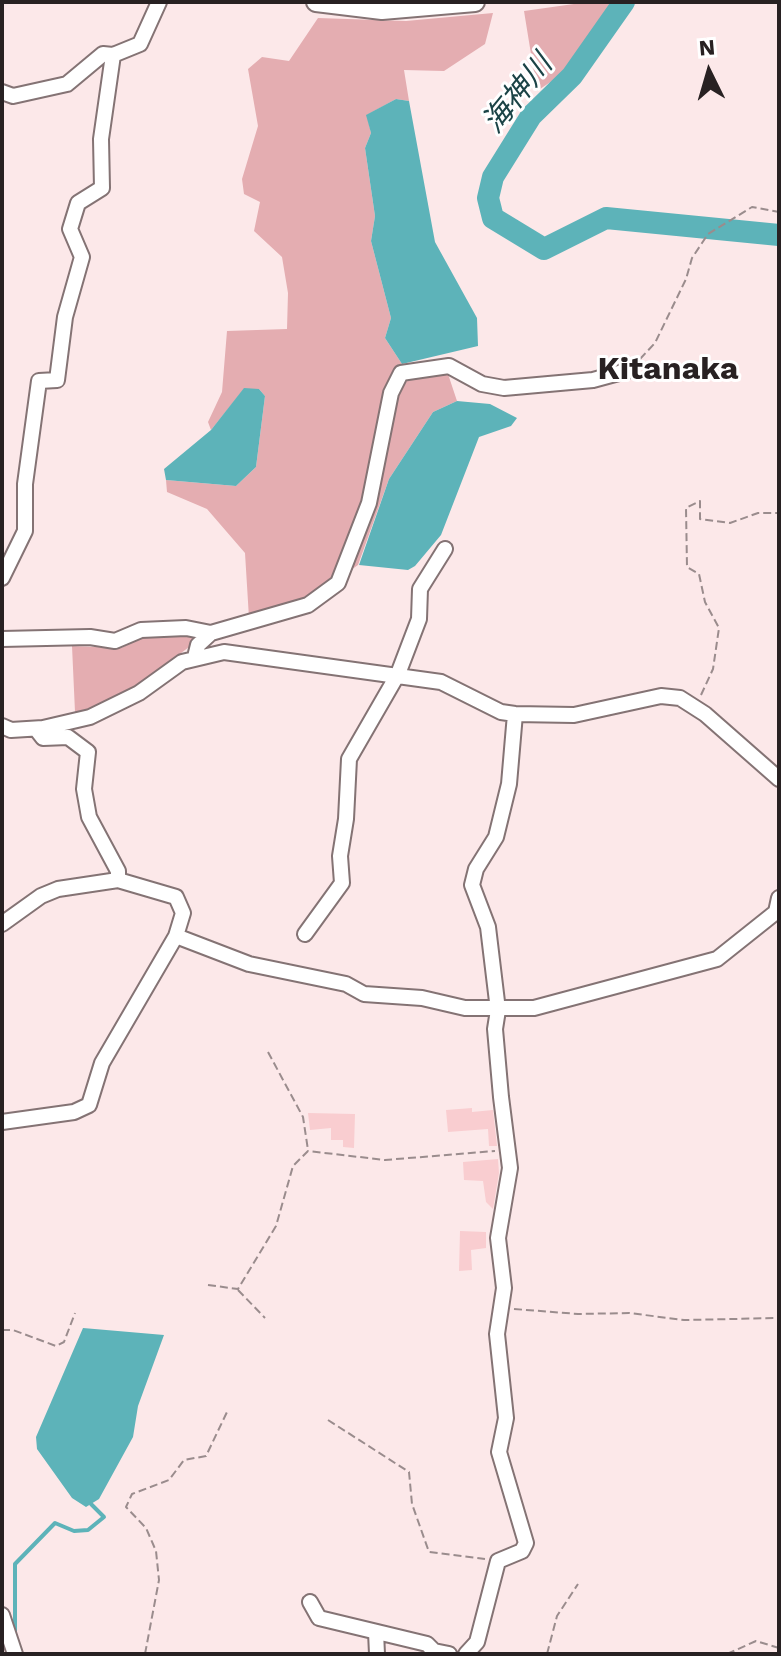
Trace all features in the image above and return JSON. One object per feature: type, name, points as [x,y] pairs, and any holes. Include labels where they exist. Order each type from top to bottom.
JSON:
[{"type":"street","points":[[2,92],[13,96],[67,84],[103,54],[113,55],[140,44],[159,2]]},
{"type":"street","points":[[316,2],[382,10],[475,2]]},
{"type":"street","points":[[2,578],[25,531],[25,484],[39,381],[57,380],[65,317],[82,257],[70,229],[78,203],[102,188],[101,139],[113,55]]},
{"type":"street","points":[[195,657],[198,645],[211,633],[308,605],[338,583],[369,503],[391,393],[401,373],[449,366],[482,384],[504,388],[593,380],[630,370]]},
{"type":"street","points":[[305,934],[342,883],[340,856],[346,819],[349,759],[398,674],[419,619],[420,589],[445,549]]},
{"type":"street","points":[[2,639],[90,637],[115,641],[141,630],[186,628],[211,633]]},
{"type":"street","points":[[2,726],[11,730],[36,729],[90,717],[139,693],[195,657],[224,652],[441,682],[501,712],[515,714],[574,715],[661,696],[680,698],[779,779]]},
{"type":"street","points":[[466,1654],[477,1642],[498,1561],[522,1551],[526,1543],[499,1452],[506,1418],[497,1334],[504,1288],[498,1238],[510,1168],[495,1029],[498,1010],[487,919],[475,900],[472,885],[476,869],[496,837],[509,784],[515,714]]},
{"type":"street","points":[[36,729],[43,738],[68,737],[88,752],[84,789],[89,817],[118,871],[118,880]]},
{"type":"street","points":[[2,924],[41,896],[58,889],[118,880],[176,897],[183,913],[176,936],[102,1063],[89,1105],[74,1112],[2,1122]]},
{"type":"street","points":[[176,936],[249,964],[346,984],[364,994],[498,1010],[534,1008],[717,959],[776,912],[779,898]]},
{"type":"street","points":[[310,1602],[319,1618],[427,1644],[434,1651],[449,1654]]},
{"type":"street","points":[[2,1615],[15,1654]]},
{"type":"street","points":[[376,1632],[377,1654]]},
{"type":"path","points":[[630,370],[655,343],[686,279],[692,258],[708,234],[752,207],[779,212]]},
{"type":"path","points":[[695,708],[713,669],[719,628],[705,602],[699,574],[687,567],[686,508],[700,501],[700,519],[730,523],[758,513],[779,513]]},
{"type":"path","points":[[268,1052],[303,1117],[308,1151]]},
{"type":"path","points":[[308,1151],[385,1160],[452,1157],[508,1149]]},
{"type":"path","points":[[238,1289],[276,1226],[293,1166],[308,1151]]},
{"type":"path","points":[[208,1285],[238,1289],[265,1318]]},
{"type":"path","points":[[501,1307],[578,1314],[629,1313],[684,1320],[779,1318]]},
{"type":"path","points":[[2,1330],[13,1330],[56,1346],[64,1342],[75,1313]]},
{"type":"path","points":[[145,1654],[159,1580],[156,1551],[146,1528],[126,1507],[132,1494],[169,1480],[184,1460],[206,1456],[227,1412]]},
{"type":"path","points":[[328,1420],[409,1472],[412,1504],[429,1552],[498,1561]]},
{"type":"path","points":[[547,1654],[557,1616],[578,1584]]},
{"type":"path","points":[[727,1654],[756,1641],[779,1648]]},
{"type":"shaded area","points":[[588,2],[614,2],[590,44],[567,71],[537,91],[524,11]]},
{"type":"shaded area","points":[[493,13],[485,44],[444,71],[404,70],[409,101],[396,99],[367,115],[371,133],[365,148],[375,216],[371,241],[391,318],[385,338],[402,364],[448,374],[457,401],[433,412],[389,479],[358,565],[294,610],[249,618],[245,553],[207,509],[167,492],[166,480],[236,486],[256,467],[265,396],[259,389],[244,389],[211,430],[208,422],[222,392],[227,331],[287,329],[288,293],[282,257],[254,231],[260,202],[244,194],[242,179],[258,126],[248,69],[262,57],[289,61],[318,18],[406,21]]},
{"type":"shaded area","points":[[187,633],[201,638],[132,690],[100,706],[75,712],[72,646],[121,648],[146,636]]},
{"type":"water","points":[[396,99],[409,101],[435,242],[477,318],[478,346],[402,364],[385,338],[391,318],[371,241],[375,216],[365,148],[371,133],[366,115]]},
{"type":"water","points":[[244,388],[259,389],[265,396],[256,467],[236,486],[166,480],[164,469],[211,430]]},
{"type":"water","points":[[457,401],[490,404],[517,418],[511,426],[479,437],[441,535],[415,566],[408,570],[359,565],[389,479],[433,412]]},
{"type":"water","points":[[83,1328],[164,1335],[138,1406],[133,1437],[99,1499],[86,1507],[72,1498],[37,1449],[36,1437]]},
{"type":"building","points":[[472,1108],[472,1112],[493,1110],[497,1146],[489,1146],[488,1129],[448,1132],[446,1110]]},
{"type":"building","points":[[308,1113],[355,1114],[354,1148],[343,1147],[343,1140],[331,1140],[331,1128],[310,1130]]},
{"type":"building","points":[[498,1159],[493,1209],[486,1202],[483,1181],[464,1180],[463,1162]]},
{"type":"building","points":[[460,1231],[486,1232],[486,1248],[471,1250],[472,1270],[459,1271]]},
{"type":"waterway","name":"海神川","points":[[624,2],[572,76],[531,116],[493,177],[488,198],[493,218],[544,249],[606,218],[779,235]]},
{"type":"waterway","points":[[15,1633],[15,1564],[55,1523],[74,1531],[88,1530],[104,1517],[91,1504]]},
{"type":"district","name":"Kitanaka","points":[[668,370]]}]
